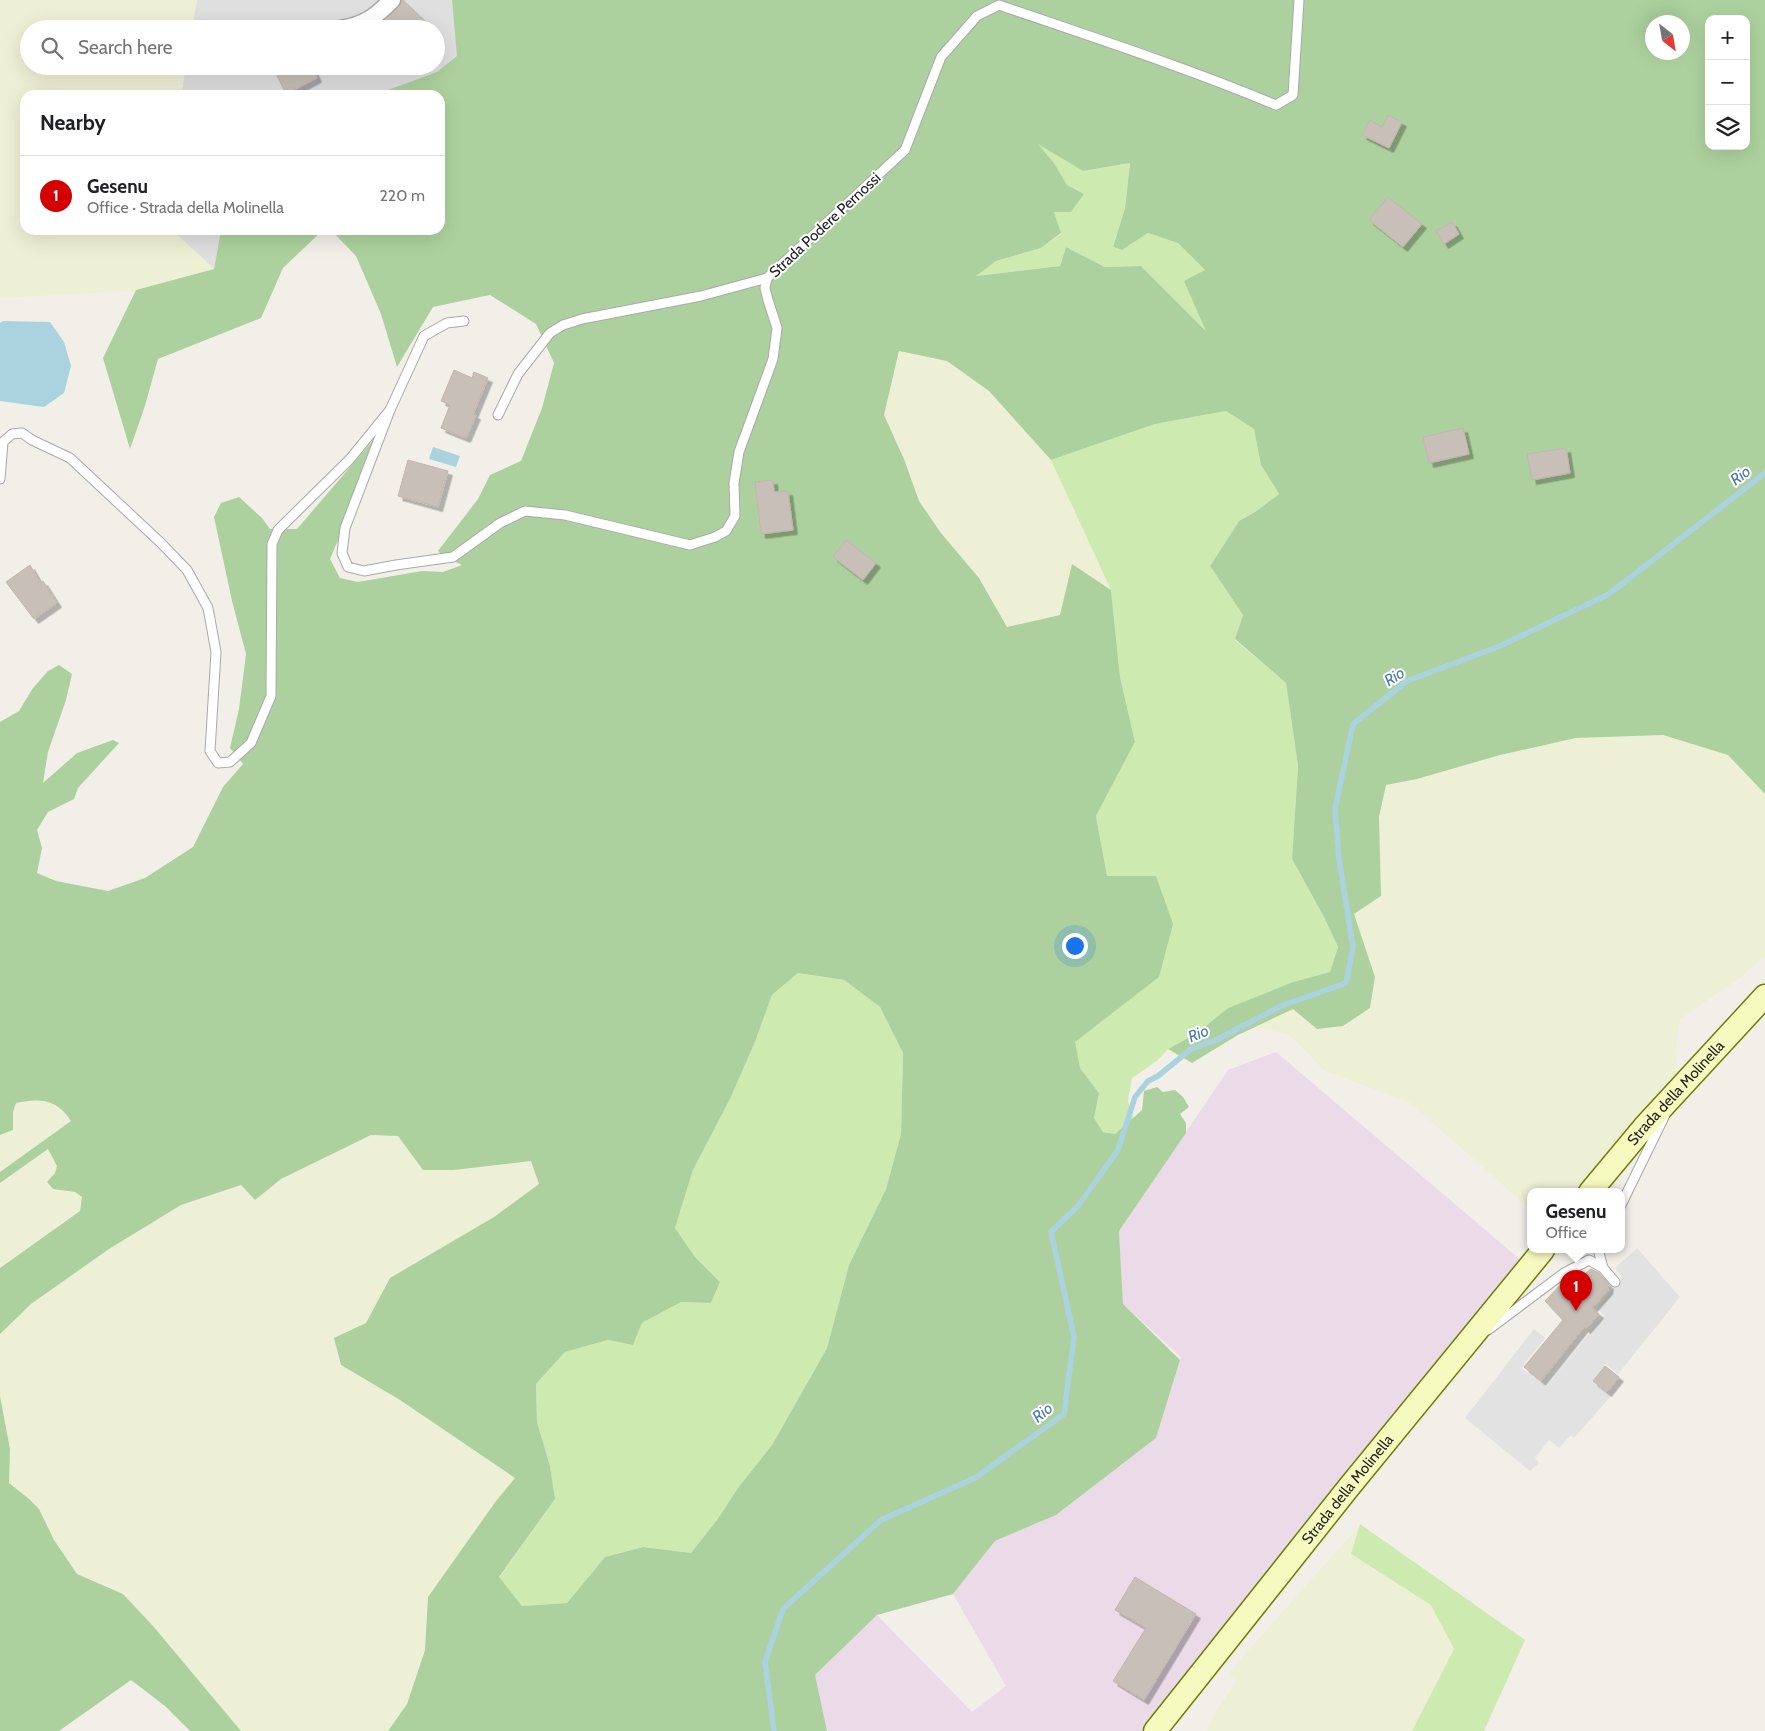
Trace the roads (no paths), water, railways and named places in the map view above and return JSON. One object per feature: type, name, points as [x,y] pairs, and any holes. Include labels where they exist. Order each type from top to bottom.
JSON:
[{"type":"main road","name":"Strada della Molinella","points":[[1593,1188],[1645,1126],[1765,996]]},
{"type":"main road","name":"Strada della Molinella","points":[[1155,1731],[1349,1487],[1541,1253]]},
{"type":"street","points":[[370,20],[392,0]]},
{"type":"lane","name":"Strada Podere Pernossi","points":[[390,410],[345,528],[342,553],[348,567],[364,571],[453,557],[500,523],[525,511],[565,515],[690,545],[715,536],[726,531],[735,516],[734,483],[739,452],[773,359],[777,328],[765,288],[767,278],[905,150],[941,57],[977,16],[999,4],[1229,86],[1276,105],[1293,95],[1299,0]]},
{"type":"lane","points":[[498,416],[518,374],[550,333],[563,325],[590,317],[701,296],[767,278]]},
{"type":"lane","points":[[0,479],[4,442],[12,434],[22,433],[70,458],[161,542],[187,570],[208,608],[216,652],[210,751],[218,763],[230,762],[251,743],[271,696],[272,544],[278,530],[350,459],[390,410],[424,336],[447,323],[464,321]]},
{"type":"lane","points":[[1625,1196],[1676,1092]]},
{"type":"lane","points":[[1599,1253],[1603,1268]]},
{"type":"lane","points":[[1465,1346],[1505,1319],[1564,1273],[1589,1260],[1603,1268],[1615,1282]]},
{"type":"water","points":[[3,321],[50,322],[64,342],[71,366],[64,393],[44,407],[0,401],[0,323]]},
{"type":"water","points":[[433,447],[460,456],[456,467],[429,459]]},
{"type":"waterway","name":"Rio","points":[[774,1731],[765,1662],[783,1609],[881,1520],[975,1478],[1064,1414],[1074,1337],[1051,1232],[1078,1206],[1118,1150],[1135,1097],[1148,1081],[1158,1076],[1191,1049],[1216,1040],[1281,1006],[1346,983],[1353,947],[1339,859],[1335,809],[1353,724],[1407,681],[1500,646],[1609,594],[1765,473]]},
{"type":"place","name":"Gesenu","points":[[1576,1311]]}]
